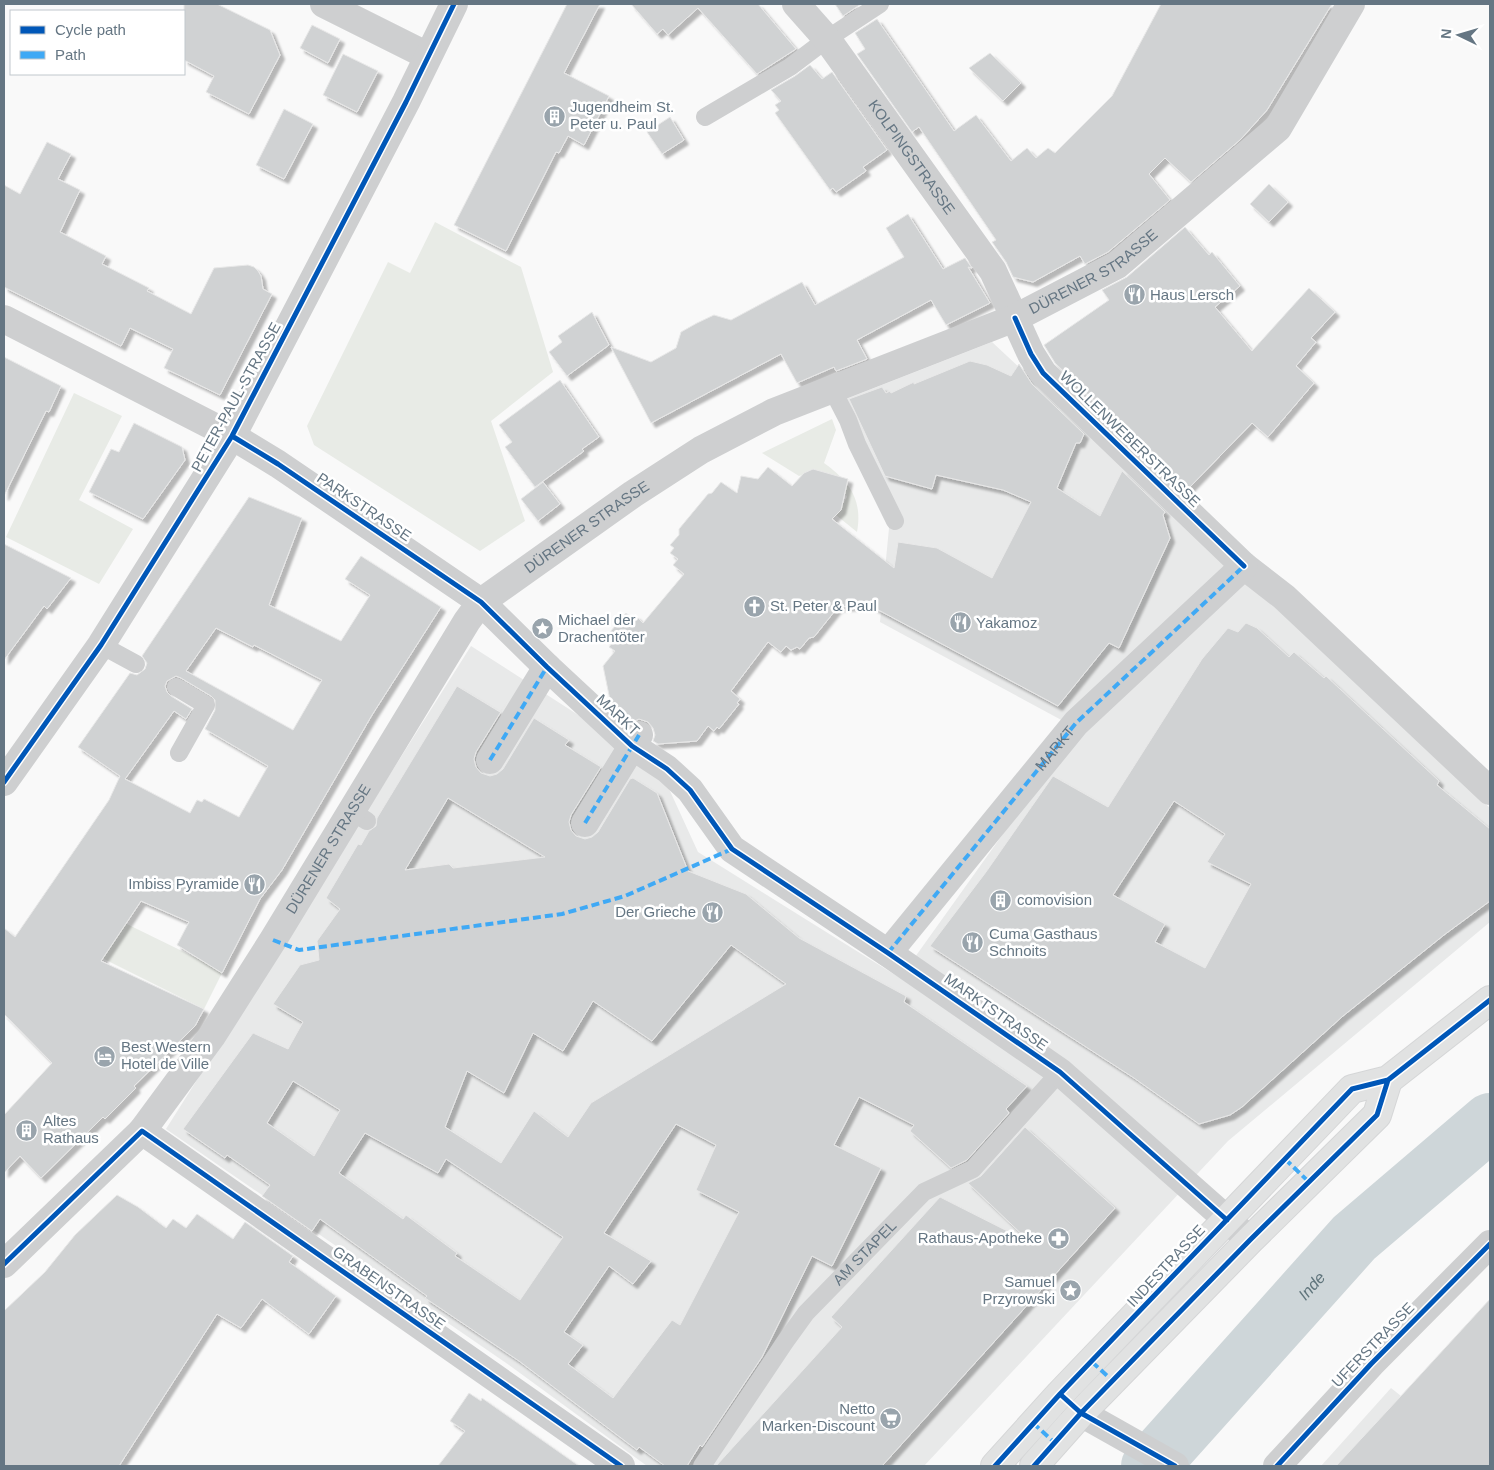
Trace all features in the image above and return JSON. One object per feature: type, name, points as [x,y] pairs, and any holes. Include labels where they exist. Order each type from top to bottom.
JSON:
[{"type":"main road","name":"INDESTRASSE","points":[[995,1466],[1060,1394],[1352,1088],[1388,1080],[1490,1000]]},
{"type":"main road","points":[[1034,1466],[1081,1413],[1250,1240],[1377,1115],[1388,1080]]},
{"type":"street","points":[[324,4],[428,56]]},
{"type":"street","name":"PETER-PAUL-STRASSE","points":[[4,782],[101,645],[232,436],[402,111],[454,4]]},
{"type":"street","name":"KOLPINGSTRASSE","points":[[796,4],[826,39],[993,271],[1016,318]]},
{"type":"street","name":"DÜRENER STRASSE","points":[[4,1264],[142,1131],[212,1036],[359,816],[467,622],[481,602],[633,494],[701,450],[774,412],[1016,318],[1117,265],[1278,128],[1351,4]]},
{"type":"street","name":"WOLLENWEBERSTRASSE","points":[[1016,318],[1031,354],[1043,373],[1244,566],[1284,597],[1490,791]]},
{"type":"street","name":"PARKSTRASSE","points":[[4,319],[232,436],[278,464],[481,602]]},
{"type":"street","name":"MARKT","points":[[888,953],[1076,723],[1244,566]]},
{"type":"street","name":"MARKT","points":[[481,602],[548,667],[635,740],[690,790],[732,849]]},
{"type":"street","points":[[490,760],[548,667]]},
{"type":"street","points":[[585,823],[635,740]]},
{"type":"street","name":"MARKTSTRASSE","points":[[732,849],[888,953],[1060,1072],[1250,1240]]},
{"type":"street","name":"GRABENSTRASSE","points":[[142,1131],[621,1466]]},
{"type":"street","name":"UFERSTRASSE","points":[[1277,1466],[1371,1364],[1490,1244]]},
{"type":"street","points":[[1060,1394],[1081,1413],[1175,1466]]},
{"type":"lane","points":[[705,117],[790,67],[826,39],[880,4]]},
{"type":"lane","points":[[832,389],[895,521]]},
{"type":"lane","points":[[101,645],[136,664]]},
{"type":"lane","points":[[176,687],[206,705],[179,753]]},
{"type":"lane","name":"AM STAPEL","points":[[702,1466],[806,1313],[924,1192],[973,1169],[1060,1072]]},
{"type":"shaded area","points":[[435,222],[521,267],[553,372],[491,421],[525,521],[480,551],[314,445],[307,426],[388,262],[410,273]]},
{"type":"shaded area","points":[[992,342],[1490,808],[1490,922],[1228,1141],[924,1466],[713,1466],[702,1458],[697,1466],[647,1466],[509,1365],[166,1129],[471,646],[659,767],[698,852],[900,978],[1078,729],[880,622],[891,507],[846,399]]},
{"type":"shaded area","points":[[74,393],[122,416],[79,500],[133,529],[99,584],[6,537]]},
{"type":"shaded area","points":[[832,419],[836,430],[824,463],[841,477],[856,500],[858,510],[857,532],[836,515],[847,497],[842,486],[817,471],[799,476],[762,453]]},
{"type":"shaded area","points":[[51,887],[223,971],[204,1009],[100,957]]},
{"type":"shaded area","points":[[1391,1388],[1489,1466],[1321,1466]]},
{"type":"building","points":[[184,4],[217,4],[270,30],[280,55],[249,114],[206,92],[214,76],[185,61]]},
{"type":"building","name":"Jugendheim St. Peter u. Paul","points":[[567,4],[600,4],[564,73],[609,96],[584,145],[568,136],[559,153],[556,152],[506,251],[454,225]]},
{"type":"building","points":[[631,4],[758,4],[796,49],[757,74],[698,8],[668,35],[663,29],[657,34]]},
{"type":"building","points":[[835,4],[861,4],[843,16]]},
{"type":"building","points":[[1161,4],[1332,4],[1267,110],[1241,139],[1191,182],[1165,158],[1149,174],[1170,200],[1108,252],[1085,264],[1080,256],[1033,282],[1013,277],[1006,262],[992,242],[996,240],[919,127],[912,132],[857,54],[865,49],[855,33],[877,19],[954,131],[976,115],[1011,161],[1027,148],[1036,158],[1048,148],[1055,153],[1112,96]]},
{"type":"building","points":[[312,25],[340,39],[328,63],[300,48]]},
{"type":"building","points":[[990,53],[1021,83],[1003,101],[969,68]]},
{"type":"building","points":[[343,54],[378,71],[357,112],[323,95]]},
{"type":"building","points":[[810,65],[822,79],[832,72],[887,150],[863,167],[866,171],[836,192],[833,188],[830,190],[775,113],[779,110],[775,105],[781,101],[771,90]]},
{"type":"building","points":[[284,109],[313,124],[284,179],[256,165]]},
{"type":"building","points":[[670,117],[684,140],[662,154],[647,132]]},
{"type":"building","points":[[47,142],[71,154],[58,179],[80,190],[60,232],[106,256],[102,264],[149,288],[147,291],[191,314],[214,268],[248,265],[258,271],[261,276],[263,289],[272,294],[220,395],[164,368],[173,349],[130,328],[121,346],[4,287],[4,185],[20,194]]},
{"type":"building","points":[[1269,184],[1288,202],[1269,222],[1250,204]]},
{"type":"building","points":[[908,214],[943,269],[965,258],[972,268],[968,267],[990,303],[946,325],[931,300],[857,340],[867,359],[836,371],[834,367],[797,383],[781,354],[651,423],[611,347],[651,362],[676,348],[681,332],[697,323],[714,315],[731,320],[802,282],[815,305],[904,257],[886,228]]},
{"type":"building","points":[[1185,227],[1209,255],[1212,252],[1240,286],[1215,307],[1252,351],[1309,288],[1335,312],[1311,338],[1316,342],[1296,366],[1314,383],[1268,437],[1252,423],[1187,490],[1055,363],[1044,345],[1109,300],[1102,290],[1127,277]]},
{"type":"building","points":[[592,312],[609,345],[567,376],[549,352],[562,342],[558,336]]},
{"type":"building","points":[[4,357],[61,386],[49,412],[46,411],[4,496]]},
{"type":"building","points":[[970,361],[987,365],[1011,376],[1019,364],[1032,384],[1084,434],[1080,443],[1076,443],[1057,488],[1100,516],[1122,471],[1165,512],[1163,515],[1170,538],[1119,648],[1109,643],[1058,706],[869,605],[838,607],[814,637],[809,638],[800,649],[797,647],[791,650],[786,646],[781,652],[768,642],[731,691],[740,699],[737,703],[739,704],[719,729],[717,727],[714,731],[708,726],[697,741],[658,744],[653,741],[655,735],[653,728],[648,722],[639,719],[630,723],[611,705],[603,666],[615,651],[609,647],[612,643],[605,638],[626,613],[632,618],[635,615],[643,623],[684,574],[673,565],[678,559],[670,553],[674,548],[670,545],[679,535],[679,529],[708,494],[712,493],[721,482],[737,493],[741,476],[758,479],[768,467],[792,486],[804,473],[813,469],[848,479],[841,510],[832,519],[894,568],[898,542],[937,548],[992,578],[1031,502],[1003,490],[936,475],[932,489],[885,476],[849,399],[882,387],[886,393],[890,391],[891,393],[914,382],[914,384]]},
{"type":"building","points":[[560,380],[599,437],[582,449],[584,451],[535,487],[505,447],[512,442],[499,425]]},
{"type":"building","points":[[134,423],[182,447],[185,460],[143,519],[89,492],[111,449],[119,452]]},
{"type":"building","points":[[543,482],[560,504],[538,521],[521,499]]},
{"type":"building","points":[[249,497],[302,518],[269,605],[341,641],[370,595],[345,579],[361,556],[441,607],[372,715],[282,870],[260,899],[222,973],[177,945],[189,922],[141,901],[101,961],[204,1009],[195,1026],[134,1086],[136,1088],[105,1119],[103,1117],[41,1178],[20,1156],[4,1173],[4,1115],[52,1063],[4,1014],[4,928],[15,937],[109,800],[120,776],[78,747],[130,673],[137,675],[145,669],[147,663],[142,656]],"holes":[[[216,628],[322,680],[293,730],[186,671]],[[176,676],[215,700],[215,710],[205,729],[268,766],[239,817],[204,799],[202,802],[197,800],[190,813],[125,779],[174,711],[186,719],[192,709],[167,692],[165,686],[167,681]]]},
{"type":"building","points":[[4,544],[71,578],[47,609],[44,606],[4,660]]},
{"type":"building","points":[[1246,623],[1257,628],[1289,657],[1294,652],[1324,678],[1326,676],[1439,781],[1437,785],[1490,829],[1490,901],[1444,935],[1343,1016],[1242,1107],[1230,1115],[1199,1124],[1134,1078],[930,946],[986,872],[1053,776],[1108,807],[1202,659],[1228,628],[1238,632]],"holes":[[[1174,801],[1225,834],[1207,862],[1251,884],[1205,968],[1155,942],[1165,924],[1113,895]]]},
{"type":"building","points":[[457,686],[500,712],[507,702],[476,752],[474,759],[476,767],[481,773],[490,776],[497,774],[503,769],[534,718],[569,740],[565,745],[601,767],[571,815],[569,822],[571,830],[576,836],[585,839],[592,837],[598,832],[630,779],[633,778],[657,793],[688,871],[746,894],[799,938],[906,996],[904,1002],[1027,1086],[1006,1109],[1009,1113],[967,1160],[951,1168],[910,1131],[914,1125],[859,1097],[834,1145],[881,1168],[832,1266],[812,1256],[762,1357],[702,1447],[700,1445],[687,1466],[665,1466],[639,1447],[637,1450],[519,1361],[425,1298],[427,1296],[320,1219],[312,1231],[262,1196],[270,1185],[227,1155],[225,1158],[183,1129],[253,1033],[288,1049],[303,1022],[273,1004],[300,965],[319,960],[317,941],[340,909],[326,898],[358,844],[361,845],[369,831],[376,826],[377,818]],"holes":[[[448,798],[545,857],[453,868],[449,864],[405,870]],[[731,945],[786,984],[591,1103],[568,1137],[534,1111],[501,1163],[445,1127],[467,1071],[504,1093],[533,1033],[563,1051],[593,1001],[652,1041]],[[293,1081],[340,1110],[314,1156],[267,1123]],[[676,1124],[716,1145],[696,1190],[739,1212],[680,1325],[672,1320],[613,1398],[568,1364],[583,1345],[564,1332],[609,1266],[633,1284],[651,1261],[604,1233]],[[365,1133],[438,1173],[446,1159],[563,1237],[520,1300],[455,1256],[457,1253],[406,1215],[403,1219],[339,1173]]]},
{"type":"building","points":[[1025,1127],[1115,1208],[882,1466],[716,1466],[842,1327],[831,1317],[940,1197],[1031,1243],[968,1183],[981,1176]]},
{"type":"building","points":[[117,1195],[138,1207],[166,1228],[173,1219],[186,1228],[197,1214],[233,1239],[245,1222],[293,1256],[289,1262],[336,1296],[309,1334],[262,1299],[241,1328],[217,1314],[119,1466],[4,1466],[4,1311],[45,1272],[75,1235]]},
{"type":"building","points":[[1490,1299],[1490,1466],[1336,1466],[1400,1397]]},
{"type":"building","points":[[469,1393],[481,1401],[482,1398],[579,1466],[438,1466],[465,1431],[450,1421]]},
{"type":"waterway","name":"Inde","points":[[1150,1466],[1354,1238],[1490,1122]]},
{"type":"marked path","points":[[888,953],[1076,723],[1244,566]]},
{"type":"marked path","points":[[490,760],[547,667]]},
{"type":"marked path","points":[[585,823],[639,735]]},
{"type":"marked path","points":[[273,940],[299,950],[562,914],[625,896],[732,849]]},
{"type":"marked path","points":[[1285,1159],[1310,1183]]},
{"type":"marked path","points":[[1092,1362],[1113,1381]]},
{"type":"marked path","points":[[1033,1423],[1055,1443]]},
{"type":"cycle path","points":[[4,782],[101,645],[232,436],[406,102],[454,4]]},
{"type":"cycle path","points":[[1015,318],[1031,354],[1043,373],[1244,566]]},
{"type":"cycle path","points":[[232,436],[278,464],[481,602],[632,746],[667,769],[690,790],[732,849],[888,953],[1060,1072],[1227,1220]]},
{"type":"cycle path","points":[[995,1466],[1060,1394],[1352,1089],[1388,1080],[1490,1000]]},
{"type":"cycle path","points":[[1034,1466],[1081,1413],[1250,1240],[1377,1115],[1388,1080]]},
{"type":"cycle path","points":[[4,1264],[142,1131],[621,1466]]},
{"type":"cycle path","points":[[1277,1466],[1371,1364],[1490,1244]]},
{"type":"cycle path","points":[[1060,1394],[1081,1413],[1175,1466]]},
{"type":"place","name":"Jugendheim St. Peter u. Paul","points":[[554,116]]},
{"type":"place","name":"Haus Lersch","points":[[1134,295]]},
{"type":"place","name":"St. Peter & Paul","points":[[754,606]]},
{"type":"place","name":"Yakamoz","points":[[960,623]]},
{"type":"place","name":"Michael der Drachentöter","points":[[542,629]]},
{"type":"place","name":"Imbiss Pyramide","points":[[255,884]]},
{"type":"place","name":"comovision","points":[[1001,900]]},
{"type":"place","name":"Der Grieche","points":[[712,912]]},
{"type":"place","name":"Cuma Gasthaus Schnoits","points":[[973,943]]},
{"type":"place","name":"Best Western Hotel de Ville","points":[[105,1056]]},
{"type":"place","name":"Altes Rathaus","points":[[27,1130]]},
{"type":"place","name":"Rathaus-Apotheke","points":[[1058,1238]]},
{"type":"place","name":"Samuel Przyrowski","points":[[1071,1291]]},
{"type":"place","name":"Netto Marken-Discount","points":[[891,1418]]}]
